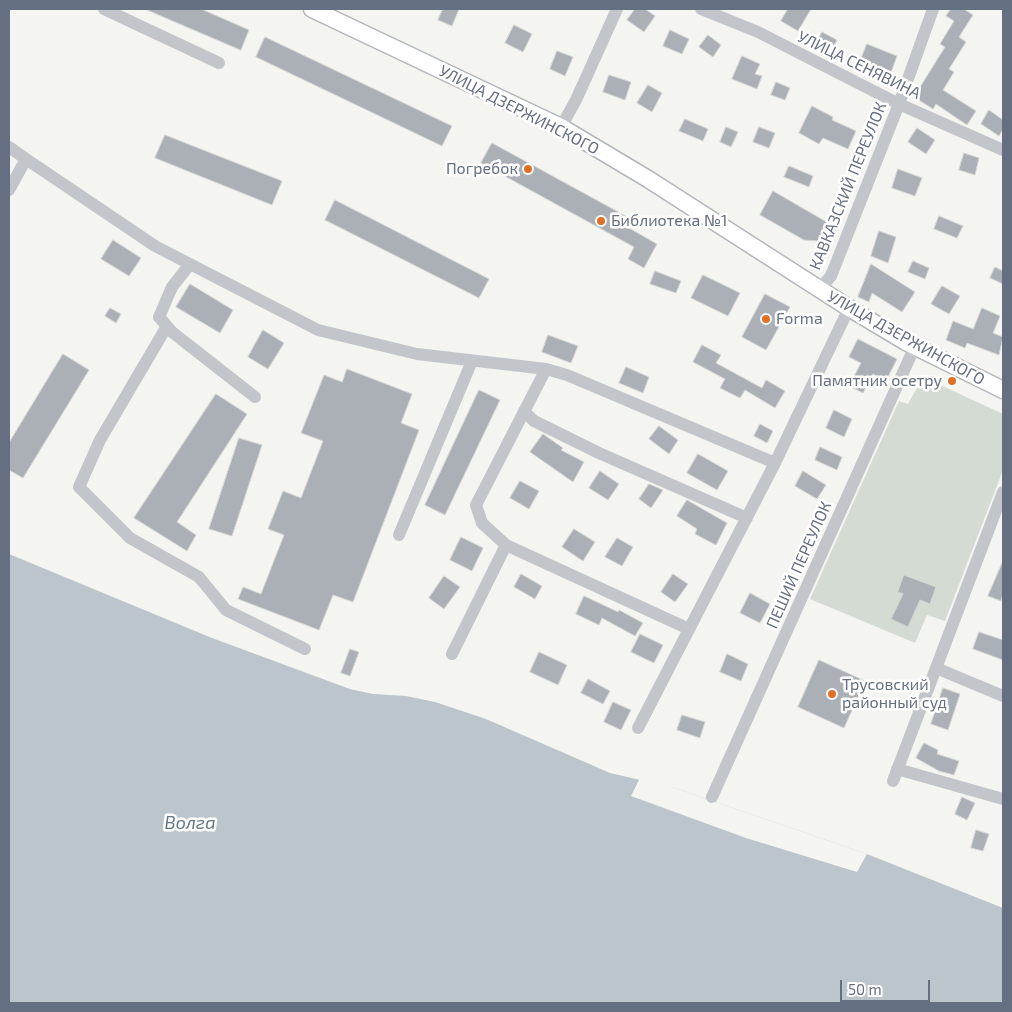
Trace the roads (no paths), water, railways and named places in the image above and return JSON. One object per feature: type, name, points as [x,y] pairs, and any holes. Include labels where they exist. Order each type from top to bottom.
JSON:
[{"type":"main road","name":"УЛИЦА ДЗЕРЖИНСКОГО","points":[[319,10],[561,128],[648,179],[849,308],[915,346],[1003,390]]},
{"type":"street","points":[[104,9],[219,63]]},
{"type":"street","points":[[561,128],[576,100],[617,9]]},
{"type":"street","name":"УЛИЦА СЕНЯВИНА","points":[[701,9],[758,32],[899,104],[1003,150]]},
{"type":"street","name":"КАВКАЗСКИЙ ПЕРЕУЛОК","points":[[819,290],[831,276],[899,104],[933,9]]},
{"type":"street","points":[[9,147],[155,246],[318,330],[416,354],[546,370],[567,376],[775,463]]},
{"type":"street","points":[[9,190],[26,159]]},
{"type":"street","points":[[190,264],[172,287],[160,317],[172,332],[255,397]]},
{"type":"street","points":[[638,728],[775,463],[849,308]]},
{"type":"street","points":[[167,326],[100,440],[79,487],[130,538],[199,577],[226,610],[305,648]]},
{"type":"street","name":"ПЕШИЙ ПЕРЕУЛОК","points":[[712,797],[915,346]]},
{"type":"street","points":[[399,535],[472,360]]},
{"type":"street","points":[[546,370],[476,505],[482,523],[506,546],[689,629]]},
{"type":"street","points":[[524,411],[534,421],[600,453],[747,518]]},
{"type":"street","points":[[1003,492],[895,775],[1003,799]]},
{"type":"street","points":[[452,654],[506,546]]},
{"type":"street","points":[[936,668],[1003,696]]},
{"type":"water","name":"Волга","points":[[9,554],[212,638],[350,689],[373,694],[406,696],[435,702],[486,719],[610,773],[675,788],[867,854],[1003,908],[1003,1003],[9,1003]]},
{"type":"place","name":"Погребок","points":[[528,169]]},
{"type":"place","name":"Библиотека №1","points":[[601,221]]},
{"type":"place","name":"Forma","points":[[766,319]]},
{"type":"place","name":"Памятник осетру","points":[[952,381]]},
{"type":"place","name":"Трусовский районный суд","points":[[832,694]]}]
